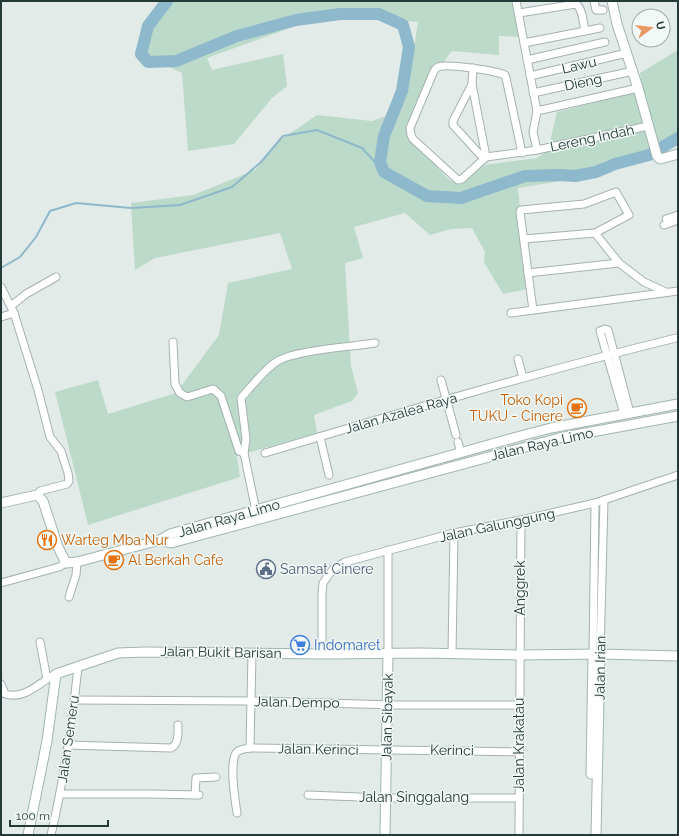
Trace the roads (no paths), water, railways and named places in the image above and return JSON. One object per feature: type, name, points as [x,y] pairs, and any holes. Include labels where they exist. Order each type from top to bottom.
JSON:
[{"type":"street","name":"Lereng Indah","points":[[516,1],[537,111],[533,132],[537,150],[648,126],[657,156],[660,160],[678,154]]},
{"type":"street","points":[[594,1],[596,10],[603,10]]},
{"type":"street","points":[[612,1],[617,24],[633,71],[648,126]]},
{"type":"street","points":[[519,13],[576,4],[579,6],[585,31]]},
{"type":"street","points":[[524,43],[600,28]]},
{"type":"street","points":[[527,60],[606,42]]},
{"type":"street","name":"Lawu","points":[[530,76],[627,53]]},
{"type":"street","points":[[522,153],[506,76],[503,74],[473,68],[444,66],[436,68],[410,128],[410,132],[413,139],[458,180],[462,179],[485,158],[522,153],[537,150]]},
{"type":"street","points":[[473,68],[472,84],[485,158]]},
{"type":"street","name":"Dieng","points":[[533,93],[633,71]]},
{"type":"street","points":[[472,84],[453,121],[453,125],[485,158]]},
{"type":"street","points":[[537,111],[638,88]]},
{"type":"street","points":[[524,239],[594,233],[629,215],[616,192],[584,204],[523,208],[520,212],[533,310]]},
{"type":"street","points":[[678,215],[665,222],[678,220]]},
{"type":"street","points":[[594,233],[619,264],[644,282],[666,293]]},
{"type":"street","points":[[528,273],[619,264]]},
{"type":"street","points":[[1,317],[12,310],[31,291],[56,277]]},
{"type":"street","points":[[1,287],[12,310],[38,390],[50,437],[61,451],[69,481],[68,484],[40,491],[38,495],[1,503]]},
{"type":"street","points":[[511,313],[678,291]]},
{"type":"street","name":"Jalan Azalea Raya","points":[[265,453],[446,399],[610,354],[676,338]]},
{"type":"street","points":[[173,342],[175,384],[180,394],[187,397],[213,389],[217,392],[221,396],[238,451],[244,453]]},
{"type":"street","points":[[256,511],[244,453],[246,439],[241,398],[275,363],[285,357],[375,343]]},
{"type":"street","points":[[610,354],[627,413]]},
{"type":"street","points":[[518,358],[523,378]]},
{"type":"street","points":[[441,380],[460,453]]},
{"type":"street","name":"Jalan Raya Limo","points":[[160,540],[171,543],[460,453],[538,431],[678,404]]},
{"type":"street","name":"Jalan Raya Limo","points":[[160,540],[170,534],[256,511],[276,510],[448,468],[559,438],[678,416]]},
{"type":"street","points":[[320,437],[329,475]]},
{"type":"street","points":[[445,458],[448,468]]},
{"type":"street","name":"Jalan Galunggung","points":[[322,654],[323,583],[333,569],[345,562],[454,533],[595,503],[678,475]]},
{"type":"street","points":[[38,495],[43,501],[58,547],[66,562]]},
{"type":"street","name":"Jalan Irian","points":[[591,835],[596,655],[604,500]]},
{"type":"street","name":"Jalan Irian","points":[[595,503],[596,835]]},
{"type":"street","name":"Anggrek","points":[[519,655],[520,520]]},
{"type":"street","points":[[452,654],[454,533]]},
{"type":"street","points":[[1,583],[59,568],[66,562],[77,562],[160,540]]},
{"type":"street","name":"Jalan Sibayak","points":[[385,835],[388,550]]},
{"type":"street","points":[[69,597],[76,575],[77,562]]},
{"type":"street","points":[[40,642],[47,679]]},
{"type":"street","name":"Jalan Bukit Barisan","points":[[56,674],[128,652],[179,651],[322,654],[388,653],[678,656]]},
{"type":"street","points":[[237,813],[233,777],[234,759],[235,754],[240,750],[250,748],[252,652]]},
{"type":"street","name":"Jalan Krakatau","points":[[519,655],[519,835]]},
{"type":"street","name":"Jalan Semeru","points":[[51,835],[60,794],[68,745],[78,667]]},
{"type":"street","points":[[1,684],[5,694],[13,696],[29,692],[56,674]]},
{"type":"street","points":[[28,835],[47,741],[56,674]]},
{"type":"street","name":"Jalan Dempo","points":[[74,700],[251,701],[387,705],[519,705]]},
{"type":"street","points":[[68,745],[171,748],[177,743],[178,725]]},
{"type":"street","name":"Jalan Kerinci","points":[[250,748],[386,750]]},
{"type":"street","name":"Kerinci","points":[[386,750],[519,752]]},
{"type":"street","points":[[60,794],[197,795],[196,778],[216,777]]},
{"type":"street","name":"Jalan Singgalang","points":[[308,795],[385,798],[519,798]]},
{"type":"waterway","points":[[167,1],[148,26],[141,54],[148,62],[176,61],[237,36],[296,20],[340,14],[379,14],[403,25],[409,47],[402,91],[384,136],[380,162],[384,172],[427,196],[461,198],[525,176],[575,176],[596,172],[615,164],[649,155],[678,138]]},
{"type":"waterway","points":[[1,268],[20,257],[36,237],[50,211],[76,203],[131,208],[180,205],[232,187],[261,162],[283,136],[317,130],[362,148],[384,172]]},
{"type":"place","name":"Toko Kopi TUKU - Cinere","points":[[577,408]]},
{"type":"place","name":"Warteg Mba Nur","points":[[47,540]]},
{"type":"place","name":"Al Berkah Cafe","points":[[114,560]]},
{"type":"place","name":"Samsat Cinere","points":[[266,569]]},
{"type":"place","name":"Indomaret","points":[[300,645]]}]
